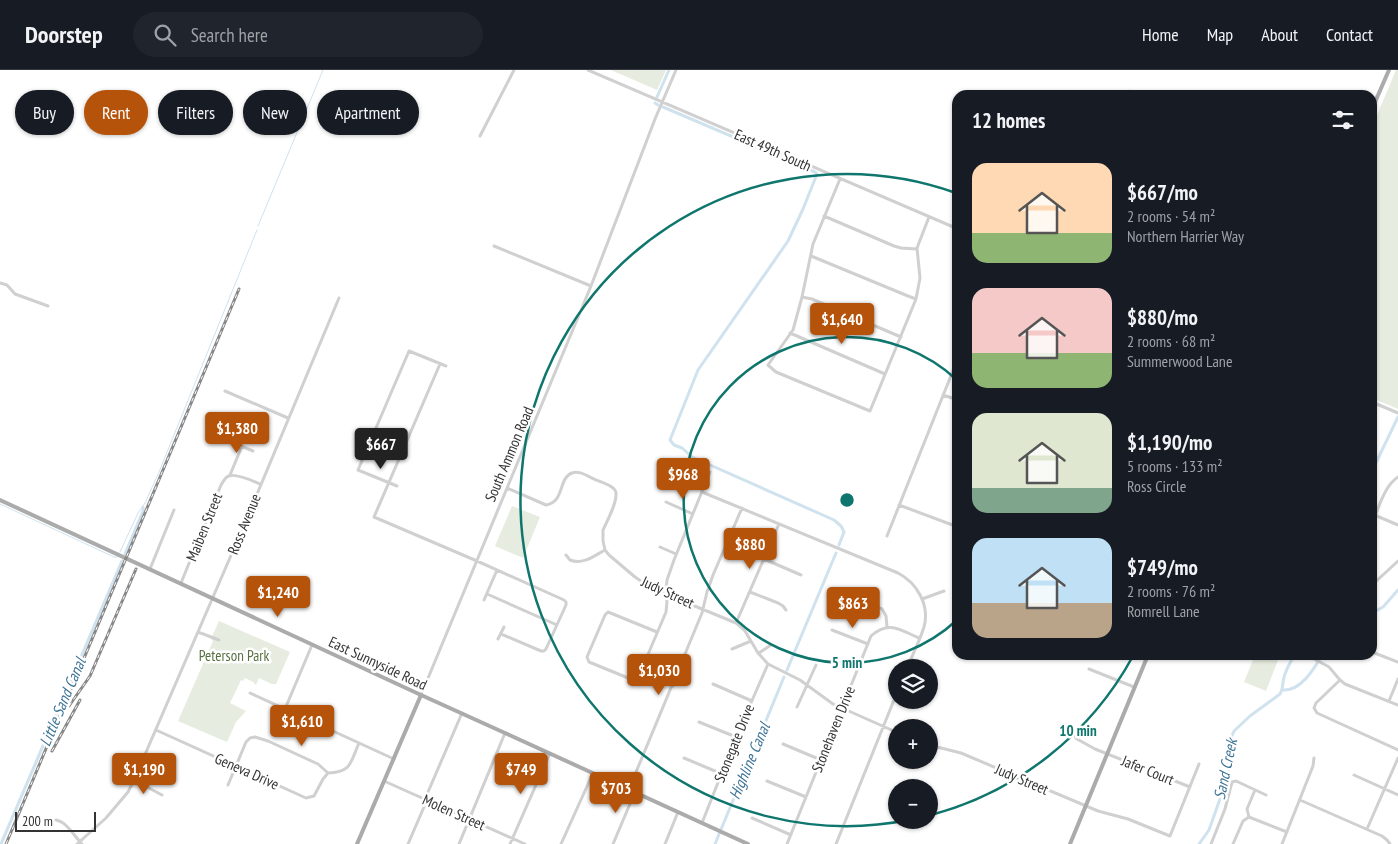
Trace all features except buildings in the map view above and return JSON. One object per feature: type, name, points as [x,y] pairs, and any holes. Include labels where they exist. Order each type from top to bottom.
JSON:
[{"type":"main road","points":[[1377,98],[1389,70]]},
{"type":"main road","name":"East Sunnyside Road","points":[[0,500],[745,843]]},
{"type":"main road","points":[[1070,844],[1146,660]]},
{"type":"main road","name":"South Ammon Road","points":[[356,844],[421,695]]},
{"type":"street","points":[[480,136],[514,70]]},
{"type":"street","name":"East 49th South","points":[[588,70],[952,226]]},
{"type":"street","name":"South Ammon Road","points":[[421,695],[591,286],[676,70]]},
{"type":"street","points":[[840,179],[816,234],[802,297],[790,333],[768,366],[776,372],[870,411],[916,299],[920,278],[917,249],[929,216]]},
{"type":"street","points":[[824,216],[894,246],[917,249]]},
{"type":"street","points":[[494,246],[591,286]]},
{"type":"street","points":[[811,256],[916,299]]},
{"type":"street","points":[[0,282],[8,285],[15,294],[48,306]]},
{"type":"street","points":[[802,297],[812,299],[901,337]]},
{"type":"street","name":"Ross Avenue","points":[[79,843],[106,818],[128,792],[134,780],[245,523],[338,298]]},
{"type":"street","points":[[790,333],[885,374]]},
{"type":"street","points":[[397,486],[358,470],[409,351],[446,366]]},
{"type":"street","points":[[440,364],[374,517],[566,602],[566,606],[544,651],[501,634]]},
{"type":"street","points":[[887,536],[952,373]]},
{"type":"street","points":[[225,391],[288,418]]},
{"type":"street","points":[[943,395],[952,398]]},
{"type":"street","points":[[1377,404],[1397,413]]},
{"type":"street","points":[[229,441],[253,451]]},
{"type":"street","points":[[230,476],[242,446]]},
{"type":"street","points":[[657,632],[608,612],[605,614],[587,657],[589,662],[636,680],[666,612],[667,580],[710,472]]},
{"type":"street","points":[[507,488],[546,504],[552,504],[567,477],[574,473],[581,473],[612,487],[616,492],[616,498],[602,535],[605,550],[590,559],[578,562],[570,560],[566,555]]},
{"type":"street","name":"Maiben Street","points":[[181,583],[221,485],[226,478],[236,475],[260,484]]},
{"type":"street","points":[[1377,509],[1386,491],[1394,480],[1398,478]]},
{"type":"street","points":[[702,492],[906,577],[915,586],[925,609],[925,621],[911,659]]},
{"type":"street","points":[[666,502],[693,514]]},
{"type":"street","points":[[899,505],[952,526]]},
{"type":"street","points":[[629,789],[704,609],[713,575],[742,508]]},
{"type":"street","points":[[150,569],[174,510]]},
{"type":"street","points":[[1377,516],[1398,525]]},
{"type":"street","points":[[736,623],[779,524]]},
{"type":"street","points":[[660,546],[676,554]]},
{"type":"street","name":"Judy Street","points":[[605,550],[651,588],[736,623],[745,631],[758,653],[768,664],[800,680],[822,697],[842,708],[888,728]]},
{"type":"street","points":[[764,559],[801,575]]},
{"type":"street","points":[[1377,580],[1398,561]]},
{"type":"street","points":[[484,600],[497,570]]},
{"type":"street","points":[[750,592],[778,603],[786,610]]},
{"type":"street","points":[[922,599],[944,592]]},
{"type":"street","points":[[487,594],[557,625]]},
{"type":"street","points":[[846,595],[882,609],[886,616],[887,627],[919,638]]},
{"type":"street","name":"Stonehaven Drive","points":[[787,844],[871,636],[887,627]]},
{"type":"street","points":[[498,640],[504,628]]},
{"type":"street","points":[[832,630],[868,644]]},
{"type":"street","points":[[198,632],[219,640]]},
{"type":"street","points":[[732,649],[751,641]]},
{"type":"street","points":[[284,709],[312,644]]},
{"type":"street","points":[[758,653],[770,645]]},
{"type":"street","points":[[1377,654],[1398,662]]},
{"type":"street","points":[[1316,660],[1329,667],[1345,684],[1398,705]]},
{"type":"street","name":"Stonegate Drive","points":[[702,822],[768,664]]},
{"type":"street","points":[[797,707],[816,665]]},
{"type":"street","points":[[1089,669],[1134,688]]},
{"type":"street","points":[[640,672],[673,686]]},
{"type":"street","points":[[1389,701],[1398,679]]},
{"type":"street","points":[[1340,680],[1316,703],[1314,708],[1317,713],[1398,750]]},
{"type":"street","points":[[713,684],[752,701]]},
{"type":"street","points":[[250,693],[394,759]]},
{"type":"street","points":[[316,724],[324,707]]},
{"type":"street","points":[[836,844],[891,709]]},
{"type":"street","points":[[408,844],[462,713]]},
{"type":"street","points":[[699,722],[736,737]]},
{"type":"street","name":"Geneva Drive","points":[[156,730],[306,798],[314,796],[323,779],[328,774]]},
{"type":"street","points":[[459,844],[505,732]]},
{"type":"street","name":"Jafer Court","points":[[1073,734],[1086,744],[1107,754],[1190,787]]},
{"type":"street","points":[[228,785],[246,742],[250,738],[258,737],[318,764],[328,774],[344,771],[349,767],[359,743]]},
{"type":"street","points":[[782,744],[821,760]]},
{"type":"street","name":"Judy Street","points":[[938,747],[962,753],[1100,812],[1128,819],[1170,836],[1190,787]]},
{"type":"street","points":[[510,844],[550,753]]},
{"type":"street","points":[[684,758],[722,774]]},
{"type":"street","points":[[1282,844],[1313,766],[1314,758]]},
{"type":"street","points":[[1367,829],[1398,758]]},
{"type":"street","points":[[1190,787],[1199,764]]},
{"type":"street","points":[[561,844],[593,772]]},
{"type":"street","points":[[1354,775],[1398,795]]},
{"type":"street","points":[[134,780],[162,794]]},
{"type":"street","name":"Molen Street","points":[[384,781],[525,844]]},
{"type":"street","points":[[767,781],[806,797]]},
{"type":"street","points":[[1211,844],[1225,810],[1232,782],[1236,781],[1266,795]]},
{"type":"street","points":[[1249,817],[1247,809],[1255,790]]},
{"type":"street","points":[[613,844],[635,792]]},
{"type":"street","points":[[1300,800],[1382,836],[1390,844]]},
{"type":"street","points":[[665,844],[678,812]]},
{"type":"street","points":[[1249,817],[1286,832]]},
{"type":"street","points":[[1233,844],[1243,821],[1249,817]]},
{"type":"street","points":[[752,818],[791,835]]},
{"type":"street","points":[[56,820],[64,823],[79,843]]},
{"type":"green space","points":[[611,70],[666,70],[657,90]]},
{"type":"green space","points":[[1396,70],[1398,70],[1398,409],[1377,400],[1377,115]]},
{"type":"green space","points":[[512,506],[540,517],[523,558],[495,546]]},
{"type":"green space","name":"Peterson Park","points":[[219,621],[290,652],[276,684],[259,678],[256,685],[245,678],[243,681],[241,680],[230,703],[246,711],[236,722],[227,742],[178,721],[213,641],[211,639]]},
{"type":"green space","points":[[1253,660],[1278,660],[1266,691],[1244,682]]},
{"type":"waterway","points":[[258,226],[323,70]]},
{"type":"waterway","points":[[657,97],[669,70]]},
{"type":"waterway","points":[[663,107],[817,174],[788,241],[698,370],[670,440],[674,445],[682,448],[692,457],[834,520],[841,526],[844,532],[839,545]]},
{"type":"waterway","points":[[120,552],[159,472],[257,230]]},
{"type":"waterway","name":"Sand Creek","points":[[1377,461],[1398,417]]},
{"type":"waterway","points":[[0,504],[117,557]]},
{"type":"waterway","points":[[125,554],[143,507]]},
{"type":"waterway","points":[[787,670],[836,553]]},
{"type":"waterway","name":"Little Sand Canal","points":[[1,844],[122,561]]},
{"type":"waterway","points":[[1377,610],[1383,607],[1398,590]]},
{"type":"waterway","name":"Sand Creek","points":[[1199,844],[1209,830],[1226,782],[1229,743],[1234,731],[1250,716],[1280,694],[1292,660]]},
{"type":"waterway","points":[[1283,690],[1296,687],[1301,683],[1319,660]]},
{"type":"waterway","name":"Highline Canal","points":[[715,844],[784,677]]},
{"type":"railway","points":[[6,844],[239,289]]},
{"type":"railway","points":[[69,706],[90,676],[136,569]]},
{"type":"railway","points":[[52,751],[80,700]]}]
